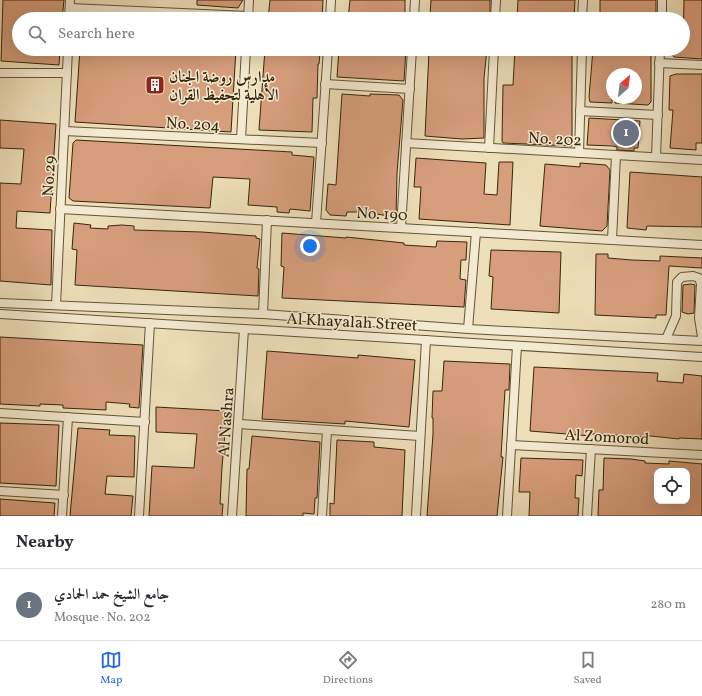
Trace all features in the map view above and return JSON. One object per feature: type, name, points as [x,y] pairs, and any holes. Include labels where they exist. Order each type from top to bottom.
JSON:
[{"type":"street","points":[[248,12],[249,0]]},
{"type":"street","points":[[330,12],[331,0]]},
{"type":"street","points":[[414,12],[415,0]]},
{"type":"street","points":[[495,12],[496,0]]},
{"type":"street","points":[[582,12],[583,0]]},
{"type":"street","points":[[662,0],[662,12]]},
{"type":"street","points":[[70,4],[180,12]]},
{"type":"street","name":"No.29","points":[[56,305],[67,56]]},
{"type":"street","points":[[241,139],[246,56]]},
{"type":"street","points":[[316,223],[327,56]]},
{"type":"street","points":[[401,228],[412,56]]},
{"type":"street","points":[[489,148],[494,56]]},
{"type":"street","points":[[579,153],[582,56]]},
{"type":"street","points":[[656,157],[660,56]]},
{"type":"street","points":[[660,62],[702,65]]},
{"type":"street","points":[[0,73],[66,73]]},
{"type":"street","points":[[325,84],[410,89]]},
{"type":"street","points":[[580,111],[658,115]]},
{"type":"street","name":"No. 204","points":[[64,131],[322,143]]},
{"type":"street","name":"No. 202","points":[[406,144],[702,160]]},
{"type":"street","points":[[612,240],[616,155]]},
{"type":"street","name":"No. 190","points":[[60,209],[702,245]]},
{"type":"street","points":[[263,314],[267,220]]},
{"type":"street","points":[[468,329],[476,232]]},
{"type":"street","points":[[666,339],[676,316],[677,282],[682,277],[693,276],[699,278],[701,284],[699,318],[702,338]]},
{"type":"street","name":"Al Khayalah Street","points":[[0,303],[263,314],[468,329],[702,341]]},
{"type":"street","name":"Al Khayalah Street","points":[[0,314],[702,357]]},
{"type":"street","points":[[288,332],[300,331],[305,327],[306,322],[295,316]]},
{"type":"street","points":[[331,334],[322,330],[325,322],[333,320]]},
{"type":"street","points":[[139,516],[150,323]]},
{"type":"street","name":"Al Nashra","points":[[232,516],[244,329]]},
{"type":"street","points":[[416,516],[426,340]]},
{"type":"street","points":[[507,516],[517,346]]},
{"type":"street","points":[[0,413],[145,422]]},
{"type":"street","points":[[62,516],[68,417]]},
{"type":"street","points":[[239,424],[420,436]]},
{"type":"street","points":[[322,516],[327,430]]},
{"type":"street","name":"Al Zomorod","points":[[511,445],[702,455]]},
{"type":"street","points":[[587,516],[591,449]]},
{"type":"street","points":[[0,491],[64,495]]},
{"type":"building","points":[[3,0],[64,0],[63,12],[12,12],[12,56],[60,56],[59,65],[1,61]]},
{"type":"building","points":[[197,0],[243,0],[238,8],[197,5]]},
{"type":"building","points":[[270,0],[323,0],[322,12],[269,12]]},
{"type":"building","points":[[350,0],[405,0],[405,12],[349,12]]},
{"type":"building","points":[[431,0],[490,0],[490,12],[430,12]]},
{"type":"building","points":[[518,0],[575,0],[574,12],[517,12]]},
{"type":"building","points":[[600,0],[656,0],[656,12],[600,12]]},
{"type":"building","points":[[684,0],[702,0],[702,59],[673,56],[690,56],[690,12],[684,12]]},
{"type":"building","name":"مدارس روضة الجنان الأهلية لتحفيظ القران","points":[[80,56],[236,56],[231,132],[75,122]]},
{"type":"building","points":[[264,56],[320,56],[318,64],[317,98],[313,98],[312,132],[259,130]]},
{"type":"building","points":[[338,56],[406,56],[404,81],[337,77]]},
{"type":"building","points":[[429,56],[486,56],[484,78],[484,138],[462,139],[425,136]]},
{"type":"building","points":[[515,56],[572,56],[572,146],[503,143],[503,85],[513,85]]},
{"type":"building","points":[[592,56],[651,56],[651,102],[648,105],[632,104],[642,104],[642,68],[606,68],[606,103],[590,102],[589,97]]},
{"type":"building","points":[[676,74],[702,74],[702,143],[696,143],[696,150],[670,148],[673,110],[669,110],[670,76]]},
{"type":"building","points":[[342,94],[370,96],[370,94],[399,95],[403,100],[397,173],[396,217],[363,212],[347,212],[346,216],[330,215],[326,210],[328,184],[336,185]]},
{"type":"building","points":[[589,118],[640,121],[638,148],[634,148],[634,151],[617,150],[617,147],[613,146],[587,145]]},
{"type":"building","points":[[0,120],[56,124],[50,213],[17,211],[16,228],[52,230],[51,285],[0,281],[0,183],[21,184],[24,149],[0,148]]},
{"type":"building","points":[[76,140],[292,152],[292,155],[314,157],[310,211],[290,209],[289,213],[277,212],[277,207],[248,205],[250,179],[213,177],[210,208],[73,201],[69,198],[73,143]]},
{"type":"building","points":[[416,158],[486,163],[484,194],[497,195],[499,162],[513,162],[510,225],[419,219],[421,187],[414,187]]},
{"type":"building","points":[[580,163],[606,165],[610,170],[607,226],[602,231],[540,226],[545,164],[580,167]]},
{"type":"building","points":[[630,172],[702,177],[702,227],[647,226],[646,230],[627,228]]},
{"type":"building","points":[[74,223],[91,225],[90,228],[108,229],[108,226],[122,225],[134,226],[134,230],[202,232],[256,236],[256,238],[260,239],[257,268],[259,269],[258,296],[75,285],[77,250],[72,249]]},
{"type":"building","points":[[282,233],[346,237],[404,243],[404,245],[436,247],[437,241],[467,242],[466,260],[461,260],[460,279],[466,280],[464,307],[282,298],[284,267],[281,266]]},
{"type":"building","points":[[491,250],[561,252],[559,313],[491,309],[493,277],[489,276]]},
{"type":"building","points":[[596,254],[608,254],[608,258],[632,260],[660,261],[660,256],[702,258],[702,268],[669,266],[666,315],[656,315],[656,318],[595,315]]},
{"type":"building","points":[[683,285],[695,285],[694,313],[688,314],[682,312]]},
{"type":"building","points":[[0,337],[143,345],[139,408],[129,407],[130,404],[106,402],[106,410],[63,408],[63,405],[40,404],[40,406],[0,404]]},
{"type":"building","points":[[267,351],[358,358],[358,355],[415,360],[409,427],[345,421],[345,424],[262,419]]},
{"type":"building","points":[[444,361],[510,364],[509,390],[505,390],[501,457],[503,457],[497,516],[427,516],[433,434],[433,391],[442,391]]},
{"type":"building","points":[[534,367],[658,373],[657,381],[683,383],[684,374],[702,376],[702,439],[679,439],[651,436],[636,437],[605,434],[591,434],[591,436],[530,431]]},
{"type":"building","points":[[156,407],[227,411],[220,504],[223,504],[222,516],[149,516],[152,466],[194,468],[197,434],[156,432]]},
{"type":"building","points":[[0,423],[59,425],[56,486],[0,483]]},
{"type":"building","points":[[78,428],[110,430],[109,435],[135,436],[134,477],[107,476],[105,494],[133,496],[131,516],[70,516]]},
{"type":"building","points":[[252,436],[320,442],[317,498],[315,498],[314,514],[303,513],[303,516],[246,516],[247,469],[249,469]]},
{"type":"building","points":[[337,440],[374,442],[374,447],[405,450],[402,516],[330,516],[330,503],[334,504]]},
{"type":"building","points":[[521,458],[583,460],[582,476],[576,475],[575,498],[579,498],[578,516],[529,516],[530,492],[519,492]]},
{"type":"building","points":[[604,458],[631,459],[645,461],[645,463],[669,464],[669,461],[702,464],[702,516],[598,516],[599,490],[603,490]]},
{"type":"building","points":[[0,499],[55,503],[54,516],[0,516]]},
{"type":"place","name":"مدارس روضة الجنان الأهلية لتحفيظ القران","points":[[155,85]]},
{"type":"place","name":"جامع الشيخ حمد الحمادي","points":[[626,133]]}]
